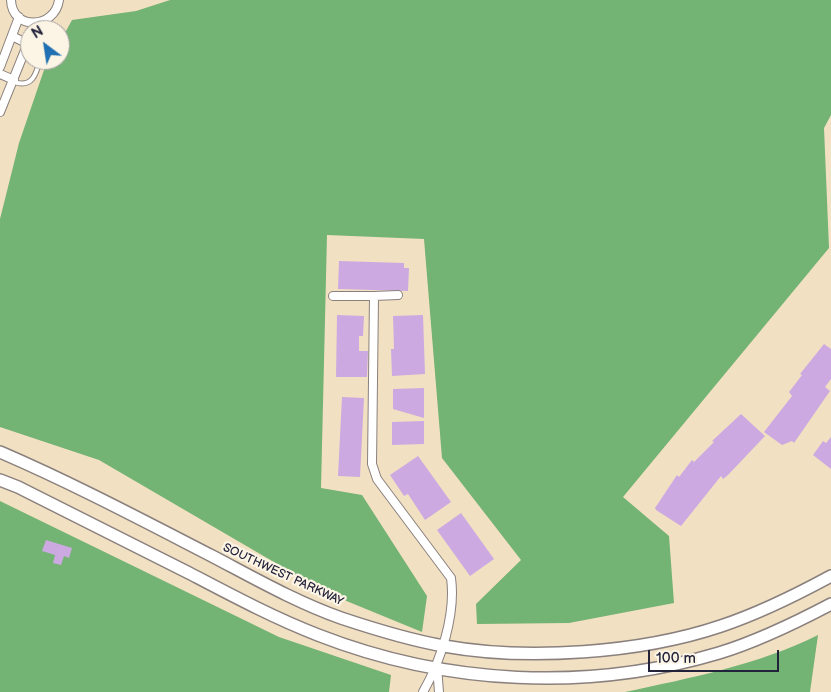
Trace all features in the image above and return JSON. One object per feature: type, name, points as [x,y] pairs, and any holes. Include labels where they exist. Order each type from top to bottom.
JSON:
[{"type":"main road","name":"SOUTHWEST PARKWAY","points":[[0,452],[67,482],[272,588],[339,617],[443,646],[517,652],[581,651],[630,646],[678,638],[721,626],[779,602],[831,576]]},
{"type":"main road","points":[[0,480],[18,486],[260,610],[310,632],[378,656],[477,676],[567,679],[619,674],[719,653],[764,637],[831,604]]},
{"type":"street","points":[[11,0],[14,11],[24,20]]},
{"type":"street","points":[[45,20],[54,15],[59,0]]},
{"type":"street","points":[[0,67],[19,17]]},
{"type":"street","points":[[12,36],[20,39]]},
{"type":"street","points":[[0,112],[20,65]]},
{"type":"street","points":[[0,74],[14,81]]},
{"type":"street","points":[[333,296],[398,295]]},
{"type":"street","points":[[374,296],[372,464],[377,479],[451,578],[453,592],[437,667],[423,692]]},
{"type":"street","points":[[437,667],[439,692]]},
{"type":"lane","points":[[14,81],[24,84],[30,82],[35,77],[37,70]]},
{"type":"green space","points":[[170,0],[831,0],[831,115],[824,128],[829,248],[623,497],[669,536],[674,603],[569,623],[477,624],[476,604],[521,560],[442,458],[424,239],[327,235],[321,488],[362,495],[427,596],[422,632],[327,593],[99,460],[0,427],[0,219],[19,143],[44,70],[70,70],[70,24],[72,20],[136,11]]},
{"type":"green space","points":[[0,501],[279,637],[391,675],[389,692],[0,692]]},
{"type":"green space","points":[[818,635],[810,692],[625,692],[748,663]]},
{"type":"building","points":[[339,261],[404,263],[404,268],[409,268],[408,291],[338,289]]},
{"type":"building","points":[[337,315],[364,316],[363,336],[359,336],[359,351],[368,351],[367,377],[336,377]]},
{"type":"building","points":[[423,315],[425,374],[392,376],[391,349],[394,349],[393,316]]},
{"type":"building","points":[[824,344],[831,349],[831,379],[825,387],[830,391],[794,443],[792,441],[782,445],[764,432],[792,396],[789,392],[802,375],[800,374]]},
{"type":"building","points":[[424,388],[424,418],[393,409],[393,389]]},
{"type":"building","points":[[342,397],[364,398],[360,477],[338,476]]},
{"type":"building","points":[[741,414],[765,436],[728,475],[723,479],[721,476],[681,526],[656,510],[655,508],[677,475],[679,477],[692,460],[694,462],[714,442],[712,441]]},
{"type":"building","points":[[424,421],[424,444],[392,445],[392,422]]},
{"type":"building","points":[[831,437],[831,469],[813,455],[823,441],[826,443]]},
{"type":"building","points":[[418,456],[451,502],[425,520],[408,494],[404,496],[390,475]]},
{"type":"building","points":[[461,513],[494,559],[470,576],[437,530]]},
{"type":"building","points":[[46,540],[72,548],[69,558],[64,556],[61,565],[53,563],[55,555],[42,551]]}]
